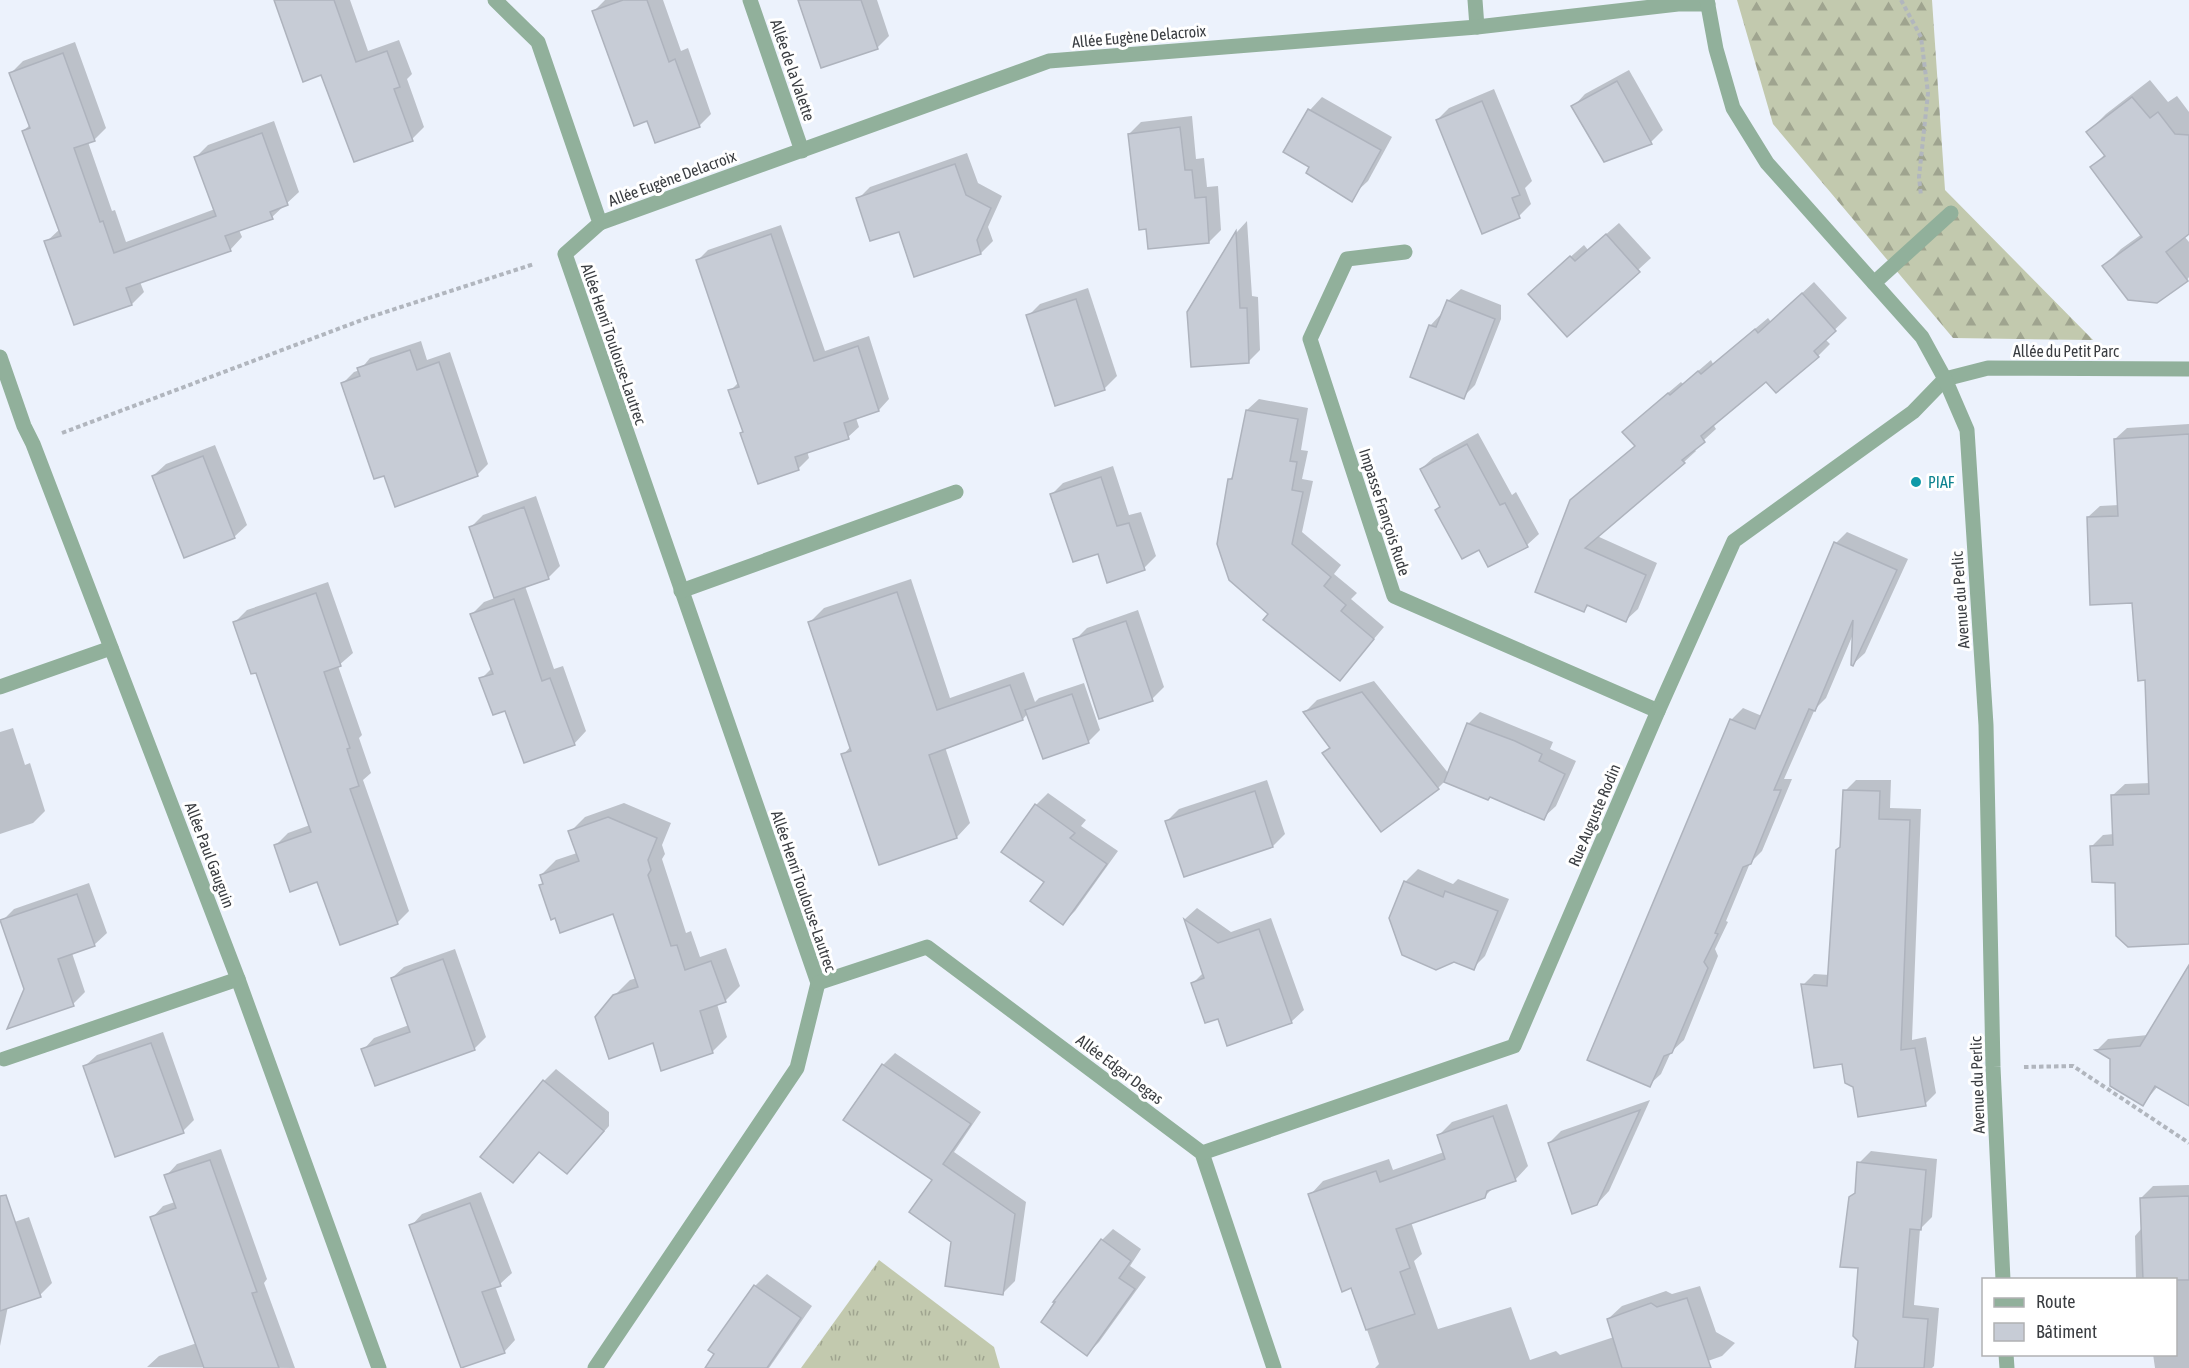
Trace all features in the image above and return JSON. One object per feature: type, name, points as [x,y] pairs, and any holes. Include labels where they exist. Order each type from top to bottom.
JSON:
[{"type":"street","points":[[495,0],[538,42],[600,223]]},
{"type":"street","name":"Allée de la Valette","points":[[750,0],[802,151]]},
{"type":"street","points":[[1476,0],[1477,27]]},
{"type":"street","name":"Allée Eugène Delacroix","points":[[600,223],[1049,61],[1477,27],[1707,2]]},
{"type":"street","name":"Avenue du Perlic","points":[[1707,2],[1716,50],[1733,108],[1767,163],[1922,337],[1945,378],[1967,430],[1986,725],[1993,1067],[2003,1278]]},
{"type":"street","points":[[1874,283],[1951,213]]},
{"type":"street","name":"Allée Henri Toulouse-Lautrec","points":[[595,1368],[797,1068],[818,983],[565,254],[600,223]]},
{"type":"street","name":"Impasse François Rude","points":[[1405,252],[1347,259],[1310,339],[1394,596],[1658,711]]},
{"type":"street","name":"Allée Paul Gauguin","points":[[0,357],[24,426],[33,444],[238,979],[379,1368]]},
{"type":"street","name":"Allée du Petit Parc","points":[[1945,378],[1988,368],[2189,369]]},
{"type":"street","name":"Rue Auguste Rodin","points":[[1202,1153],[1514,1046],[1734,541],[1913,412],[1945,378]]},
{"type":"street","points":[[681,591],[956,492]]},
{"type":"street","points":[[0,687],[111,648]]},
{"type":"street","name":"Allée Edgar Degas","points":[[818,983],[927,947],[1202,1153]]},
{"type":"street","points":[[4,1059],[238,979]]},
{"type":"street","points":[[1202,1153],[1274,1368]]},
{"type":"path","points":[[1901,0],[1922,37],[1927,82],[1928,93],[1920,177],[1927,235]]},
{"type":"path","points":[[33,444],[367,318],[565,254]]},
{"type":"path","points":[[1993,1067],[2073,1066],[2189,1143]]},
{"type":"green space","points":[[1737,0],[1932,0],[1945,190],[2093,340],[1953,338],[1773,124]]},
{"type":"green space","points":[[879,1260],[994,1347],[1000,1368],[801,1368]]},
{"type":"building","points":[[274,0],[334,0],[356,62],[387,51],[400,87],[394,89],[413,141],[354,162],[321,75],[303,82]]},
{"type":"building","points":[[623,0],[647,0],[669,62],[675,59],[700,127],[655,143],[647,121],[634,126],[592,11]]},
{"type":"building","points":[[798,0],[861,0],[878,49],[821,68]]},
{"type":"building","points":[[63,53],[95,141],[74,148],[100,222],[103,221],[114,253],[216,216],[194,157],[262,133],[288,205],[270,212],[273,219],[225,236],[231,251],[126,288],[132,305],[74,325],[44,241],[61,236],[22,131],[30,128],[9,73]]},
{"type":"building","points":[[1617,81],[1652,144],[1604,162],[1571,106]]},
{"type":"building","points":[[2132,97],[2150,118],[2158,112],[2175,134],[2189,135],[2189,234],[2166,252],[2188,281],[2157,303],[2128,300],[2102,266],[2142,237],[2090,167],[2105,156],[2086,132]]},
{"type":"building","points":[[1482,101],[1520,195],[1512,198],[1520,218],[1482,234],[1436,120]]},
{"type":"building","points":[[1308,109],[1381,150],[1352,202],[1306,173],[1309,167],[1283,152]]},
{"type":"building","points":[[1180,127],[1185,170],[1192,170],[1195,198],[1206,197],[1209,243],[1148,249],[1146,229],[1139,230],[1128,134]]},
{"type":"building","points":[[955,164],[966,195],[991,208],[977,240],[981,254],[914,277],[899,232],[870,241],[856,198]]},
{"type":"building","points":[[1236,231],[1240,308],[1247,308],[1249,363],[1191,367],[1187,312]]},
{"type":"building","points":[[771,234],[814,361],[858,346],[879,411],[844,423],[849,439],[795,457],[799,470],[758,484],[728,390],[739,387],[696,260]]},
{"type":"building","points":[[1606,234],[1640,272],[1567,337],[1528,294],[1570,256],[1575,261]]},
{"type":"building","points":[[1802,293],[1836,331],[1814,351],[1819,357],[1776,393],[1766,382],[1701,436],[1705,442],[1682,460],[1685,463],[1585,548],[1646,575],[1626,622],[1587,605],[1584,612],[1535,592],[1570,500],[1635,446],[1622,432],[1668,393],[1670,395],[1698,371],[1701,374],[1755,329],[1758,333]]},
{"type":"building","points":[[1076,299],[1105,390],[1055,406],[1026,315]]},
{"type":"building","points":[[1447,300],[1495,319],[1464,399],[1410,377],[1429,325],[1436,327]]},
{"type":"building","points":[[410,350],[417,370],[439,362],[478,476],[395,507],[384,476],[374,479],[341,383],[360,376],[357,368]]},
{"type":"building","points":[[1246,410],[1298,419],[1290,461],[1297,462],[1292,490],[1303,492],[1292,544],[1331,577],[1324,586],[1346,605],[1341,611],[1374,639],[1340,681],[1263,620],[1268,614],[1229,580],[1217,544],[1228,479],[1232,479]]},
{"type":"building","points":[[2189,434],[2189,944],[2128,947],[2116,936],[2115,883],[2092,882],[2090,846],[2113,845],[2111,795],[2149,794],[2145,680],[2138,681],[2132,603],[2090,605],[2087,517],[2118,516],[2114,439]]},
{"type":"building","points":[[1467,444],[1500,505],[1505,503],[1528,547],[1488,567],[1479,550],[1462,559],[1435,510],[1440,507],[1420,469]]},
{"type":"building","points":[[203,456],[235,538],[184,558],[152,476]]},
{"type":"building","points":[[1101,477],[1117,526],[1129,523],[1145,570],[1107,583],[1098,554],[1073,562],[1050,494]]},
{"type":"building","points":[[524,507],[549,579],[494,598],[469,527]]},
{"type":"building","points":[[1834,542],[1897,570],[1853,666],[1851,665],[1853,620],[1815,711],[1809,709],[1774,790],[1781,790],[1751,864],[1743,867],[1715,933],[1718,934],[1704,962],[1708,968],[1672,1053],[1664,1056],[1650,1087],[1587,1060],[1730,719],[1755,729]]},
{"type":"building","points":[[897,592],[937,710],[1010,685],[1023,720],[929,755],[957,838],[879,865],[841,754],[851,751],[808,622]]},
{"type":"building","points":[[316,593],[341,666],[324,672],[350,748],[347,749],[359,786],[350,789],[398,924],[340,945],[317,882],[290,892],[274,845],[311,832],[256,673],[251,674],[233,622]]},
{"type":"building","points":[[514,599],[542,681],[550,678],[575,745],[524,763],[505,711],[493,715],[479,678],[493,674],[470,614]]},
{"type":"building","points":[[1126,621],[1153,701],[1099,719],[1073,639]]},
{"type":"building","points":[[1362,692],[1439,789],[1381,832],[1322,753],[1330,748],[1303,712]]},
{"type":"building","points":[[1072,694],[1089,743],[1043,759],[1025,710]]},
{"type":"building","points":[[1467,723],[1542,754],[1539,761],[1565,774],[1544,820],[1490,797],[1488,800],[1444,782]]},
{"type":"building","points":[[1843,790],[1880,791],[1879,819],[1910,820],[1901,1050],[1915,1048],[1926,1106],[1858,1117],[1853,1087],[1845,1083],[1842,1064],[1814,1068],[1801,984],[1827,986],[1836,850],[1840,847]]},
{"type":"building","points":[[1255,791],[1273,847],[1184,877],[1165,821]]},
{"type":"building","points":[[1035,804],[1075,833],[1070,838],[1107,864],[1063,925],[1030,901],[1044,882],[1001,852]]},
{"type":"building","points":[[608,817],[657,838],[648,860],[651,870],[648,875],[671,946],[677,945],[685,970],[711,961],[726,1002],[700,1011],[713,1053],[661,1071],[653,1043],[609,1059],[595,1017],[613,995],[638,987],[613,914],[560,933],[555,918],[551,920],[539,885],[543,884],[540,875],[579,861],[568,831]]},
{"type":"building","points":[[1404,881],[1443,897],[1445,891],[1498,911],[1474,970],[1454,962],[1436,970],[1402,955],[1389,918]]},
{"type":"building","points":[[77,894],[95,946],[58,959],[74,1006],[7,1029],[24,989],[0,920]]},
{"type":"building","points":[[1184,919],[1218,943],[1259,929],[1292,1023],[1227,1046],[1218,1019],[1205,1023],[1191,983],[1204,978]]},
{"type":"building","points":[[443,959],[475,1050],[375,1086],[361,1049],[410,1032],[391,978]]},
{"type":"building","points":[[2189,965],[2189,1106],[2155,1086],[2143,1106],[2110,1086],[2110,1059],[2095,1050],[2140,1046]]},
{"type":"building","points":[[151,1043],[184,1133],[115,1157],[83,1066]]},
{"type":"building","points":[[882,1064],[971,1124],[943,1164],[1015,1214],[1003,1295],[945,1286],[951,1242],[909,1212],[932,1180],[843,1120]]},
{"type":"building","points":[[543,1080],[604,1131],[567,1174],[539,1152],[513,1183],[480,1157]]},
{"type":"building","points":[[1640,1110],[1597,1205],[1572,1214],[1548,1143]]},
{"type":"building","points":[[1493,1116],[1516,1181],[1487,1191],[1485,1198],[1396,1229],[1410,1268],[1400,1272],[1415,1314],[1366,1330],[1351,1288],[1342,1292],[1308,1194],[1376,1171],[1380,1182],[1445,1159],[1437,1135]]},
{"type":"building","points":[[210,1160],[257,1292],[252,1293],[279,1368],[204,1368],[150,1217],[176,1208],[164,1175]]},
{"type":"building","points":[[1857,1162],[1926,1170],[1921,1230],[1910,1229],[1903,1317],[1928,1319],[1924,1368],[1855,1368],[1858,1341],[1853,1336],[1858,1268],[1840,1267],[1849,1197],[1855,1193]]},
{"type":"building","points":[[6,1195],[41,1297],[0,1311],[0,1196]]},
{"type":"building","points":[[2189,1196],[2189,1280],[2143,1278],[2140,1198]]},
{"type":"building","points":[[470,1203],[501,1286],[482,1292],[505,1353],[461,1368],[409,1225]]},
{"type":"building","points":[[1101,1239],[1131,1261],[1119,1278],[1135,1289],[1087,1356],[1041,1322],[1055,1302],[1053,1302]]},
{"type":"building","points":[[754,1285],[801,1318],[767,1368],[705,1368],[714,1354],[708,1350]]},
{"type":"building","points":[[1687,1298],[1711,1368],[1622,1368],[1607,1319],[1651,1303],[1657,1307]]},
{"type":"place","name":"PIAF","points":[[1916,482]]}]
